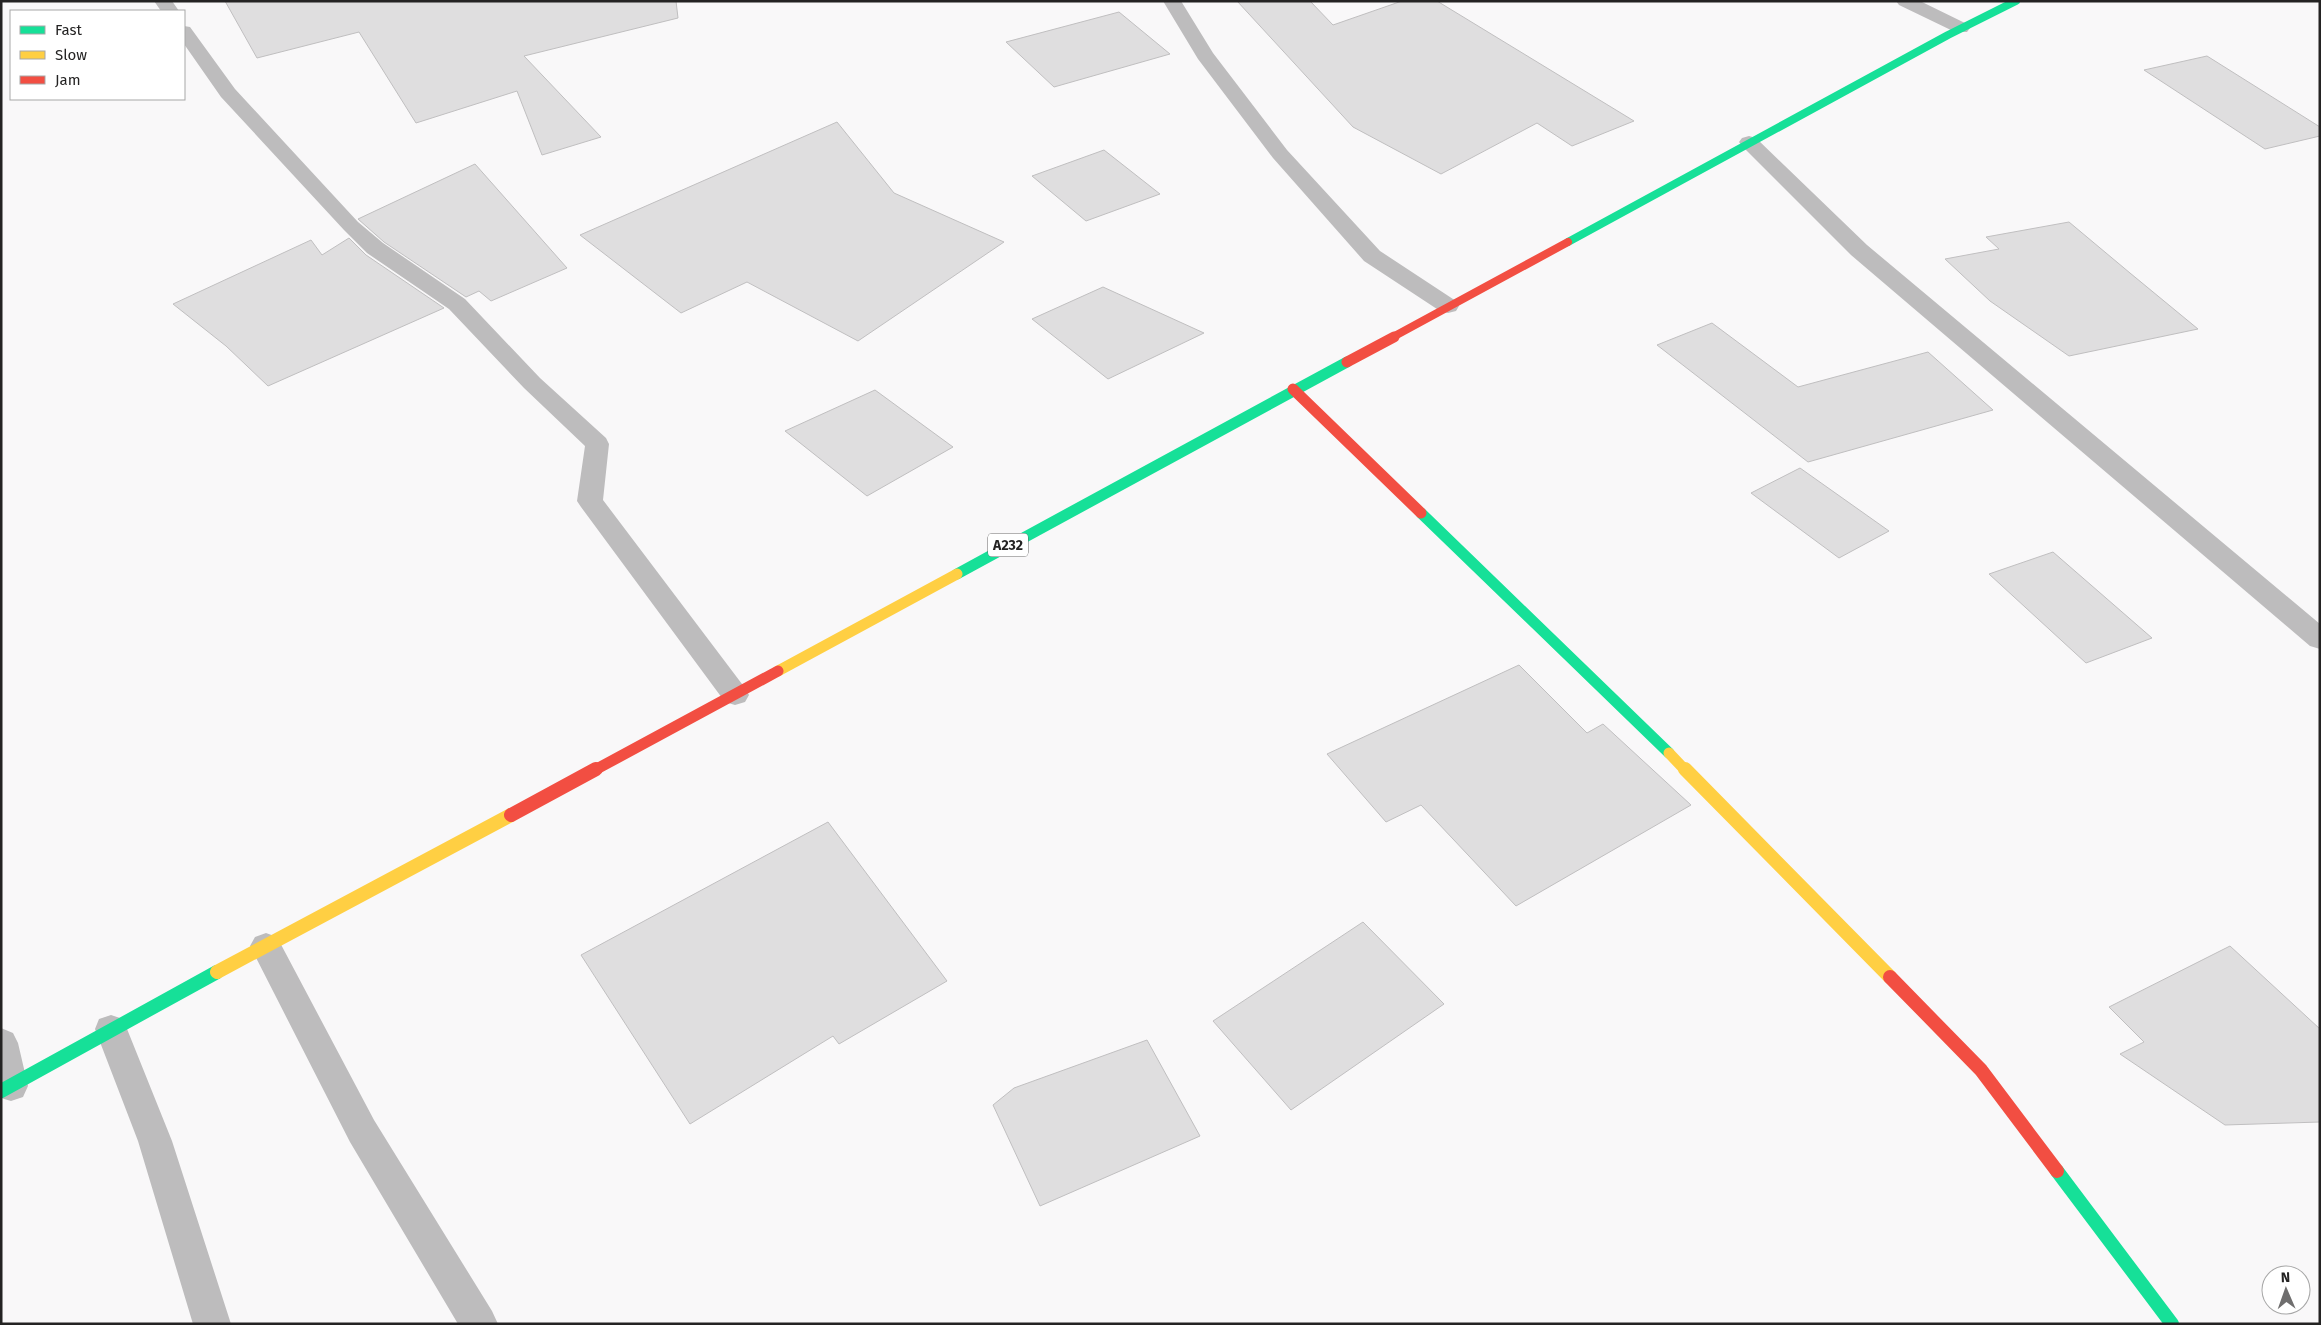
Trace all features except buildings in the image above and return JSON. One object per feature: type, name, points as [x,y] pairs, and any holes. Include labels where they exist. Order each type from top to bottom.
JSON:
[{"type":"main road","name":"A232","points":[[6,1089],[266,946],[735,695],[1749,142],[1961,28],[2016,1]]},
{"type":"main road","points":[[1293,389],[1668,752],[1981,1070],[2172,1324]]},
{"type":"street","points":[[1172,1],[1205,55],[1280,154],[1372,256],[1448,306]]},
{"type":"street","points":[[1905,1],[1961,28]]},
{"type":"street","points":[[185,32],[228,93],[351,226],[375,248],[457,304],[532,383],[597,444],[590,501],[735,695]]},
{"type":"street","points":[[1749,142],[1859,250],[2320,639]]},
{"type":"street","points":[[266,946],[362,1131],[479,1324]]},
{"type":"street","points":[[111,1030],[155,1141],[212,1324]]},
{"type":"street","points":[[1,1043],[6,1089]]},
{"type":"traffic: fast","points":[[1568,242],[1948,35],[2016,1]]},
{"type":"traffic: fast","points":[[957,574],[1347,362]]},
{"type":"traffic: fast","points":[[1421,513],[1669,753]]},
{"type":"traffic: fast","points":[[1,1091],[217,972]]},
{"type":"traffic: fast","points":[[2057,1171],[2172,1324]]},
{"type":"traffic: slow","points":[[778,671],[957,574]]},
{"type":"traffic: slow","points":[[1669,753],[1890,977]]},
{"type":"traffic: slow","points":[[217,972],[511,815]]},
{"type":"traffic: jam","points":[[1347,362],[1568,242]]},
{"type":"traffic: jam","points":[[1293,389],[1421,513]]},
{"type":"traffic: jam","points":[[511,815],[778,671]]},
{"type":"traffic: jam","points":[[1890,977],[1981,1070],[2057,1171]]}]
